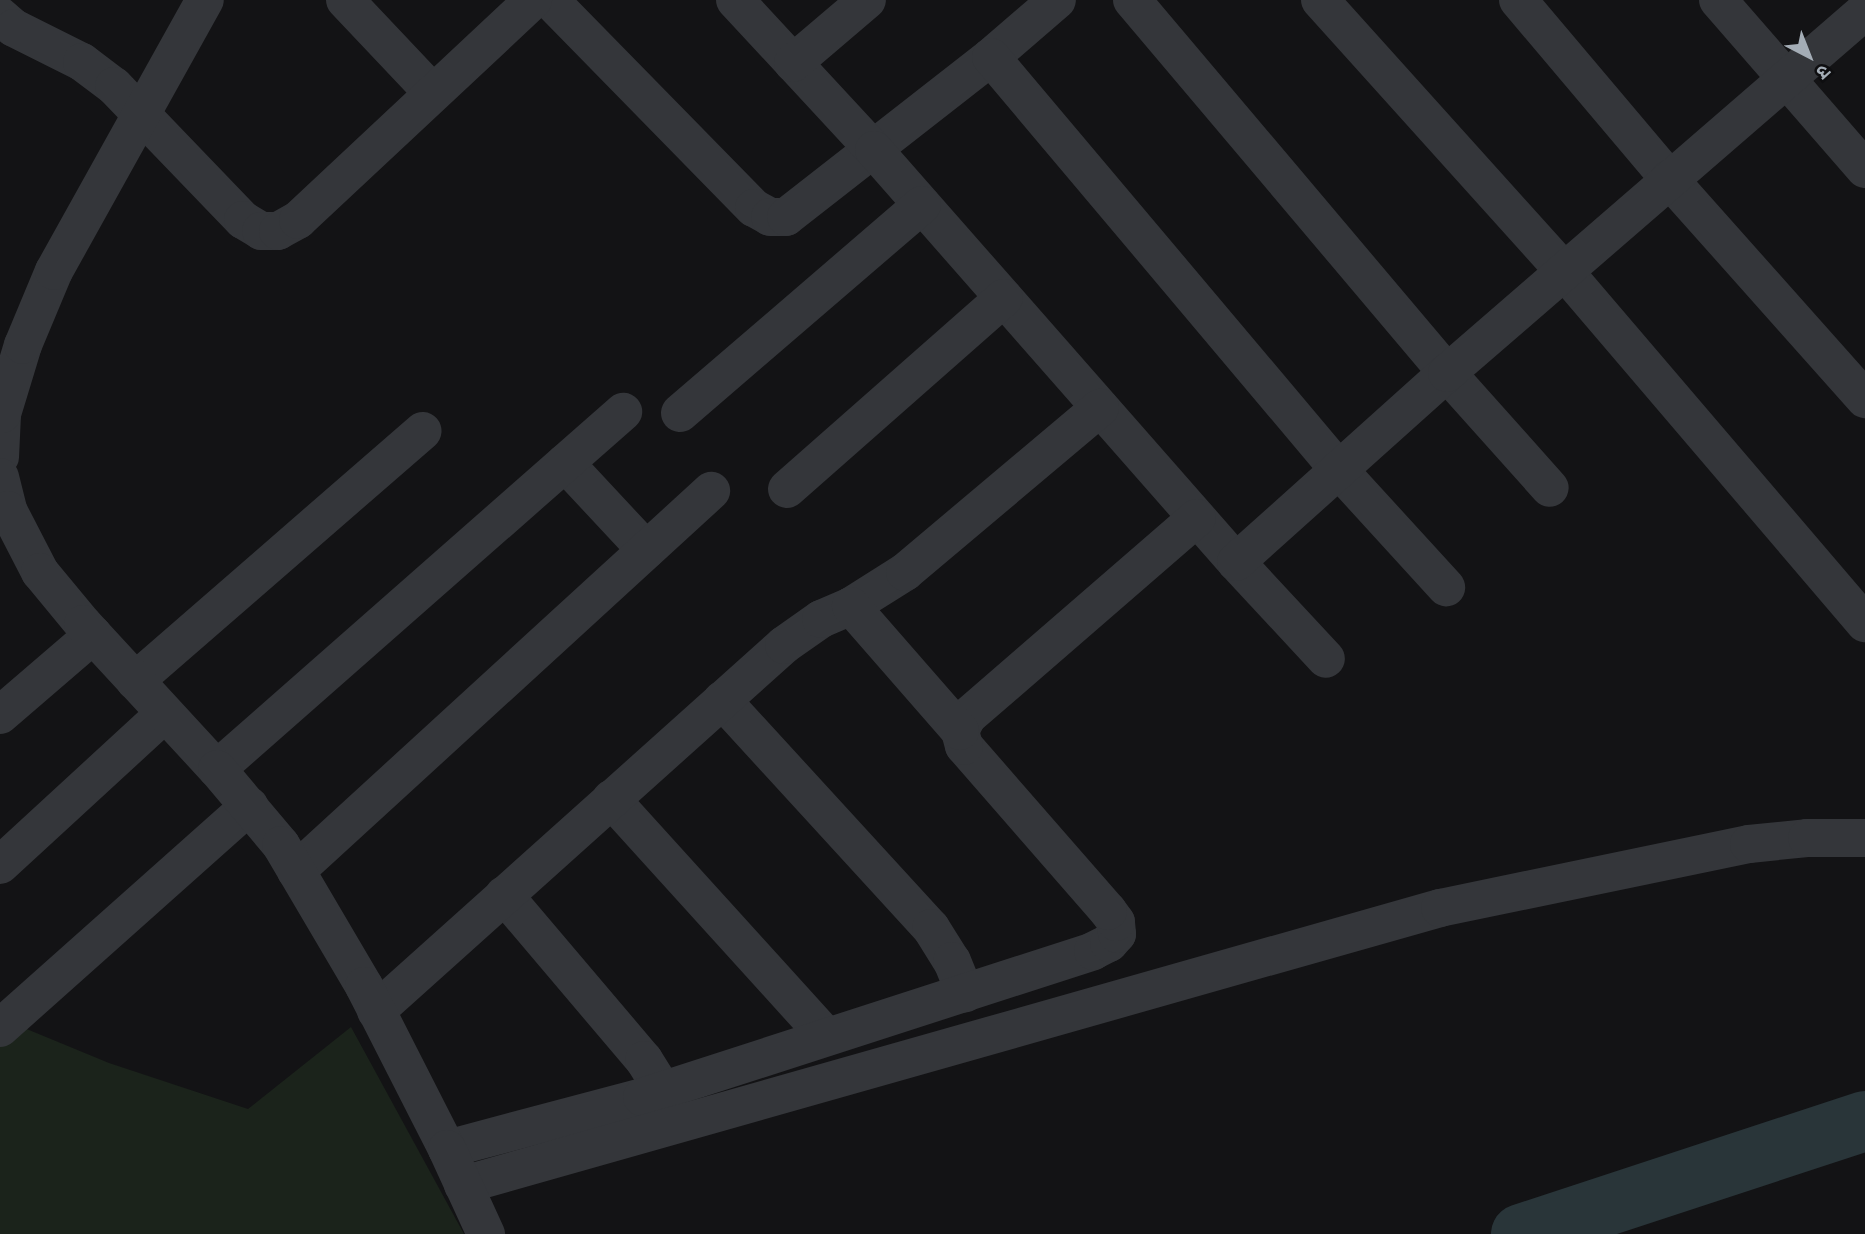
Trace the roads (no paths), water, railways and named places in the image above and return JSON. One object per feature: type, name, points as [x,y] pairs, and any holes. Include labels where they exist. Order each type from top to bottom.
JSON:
[{"type":"street","points":[[0,457],[2,414],[23,345],[54,271],[205,0]]},
{"type":"street","points":[[345,0],[433,93]]},
{"type":"street","points":[[0,16],[14,28],[82,62],[114,86],[243,220],[261,231],[278,231],[298,220],[533,0]]},
{"type":"street","points":[[550,0],[754,208],[770,217],[786,217],[991,57],[1057,0]]},
{"type":"street","points":[[735,0],[874,150],[1236,562],[1326,659]]},
{"type":"street","points":[[793,63],[867,0]]},
{"type":"street","points":[[1132,0],[1447,373],[1550,488]]},
{"type":"street","points":[[1320,0],[1565,272],[1865,624]]},
{"type":"street","points":[[1518,0],[1669,179],[1865,399]]},
{"type":"street","points":[[1718,0],[1865,169]]},
{"type":"street","points":[[1236,562],[1447,373],[1865,11]]},
{"type":"street","points":[[991,57],[1339,470],[1446,587]]},
{"type":"street","points":[[680,413],[922,205]]},
{"type":"street","points":[[787,489],[1004,298]]},
{"type":"street","points":[[376,1012],[783,645],[821,619],[851,606],[905,572],[1100,408]]},
{"type":"street","points":[[216,769],[623,412]]},
{"type":"street","points":[[135,681],[423,432]]},
{"type":"street","points":[[565,463],[646,550]]},
{"type":"street","points":[[296,871],[710,491]]},
{"type":"street","points":[[3,498],[40,572],[281,845],[376,1012],[447,1149],[486,1234]]},
{"type":"street","points":[[960,731],[967,717],[1197,518]]},
{"type":"street","points":[[447,1149],[663,1090],[1093,951],[1109,943],[1117,934],[1116,922],[964,746],[960,731],[851,606]]},
{"type":"street","points":[[0,715],[93,635]]},
{"type":"street","points":[[722,700],[931,928],[952,961],[965,993]]},
{"type":"street","points":[[0,865],[164,714]]},
{"type":"street","points":[[611,799],[827,1037]]},
{"type":"street","points":[[0,1028],[249,806]]},
{"type":"street","points":[[463,1185],[1440,908],[1749,844],[1807,838],[1865,838]]},
{"type":"street","points":[[504,895],[644,1060],[663,1090]]},
{"type":"waterway","points":[[1521,1234],[1865,1121]]}]
